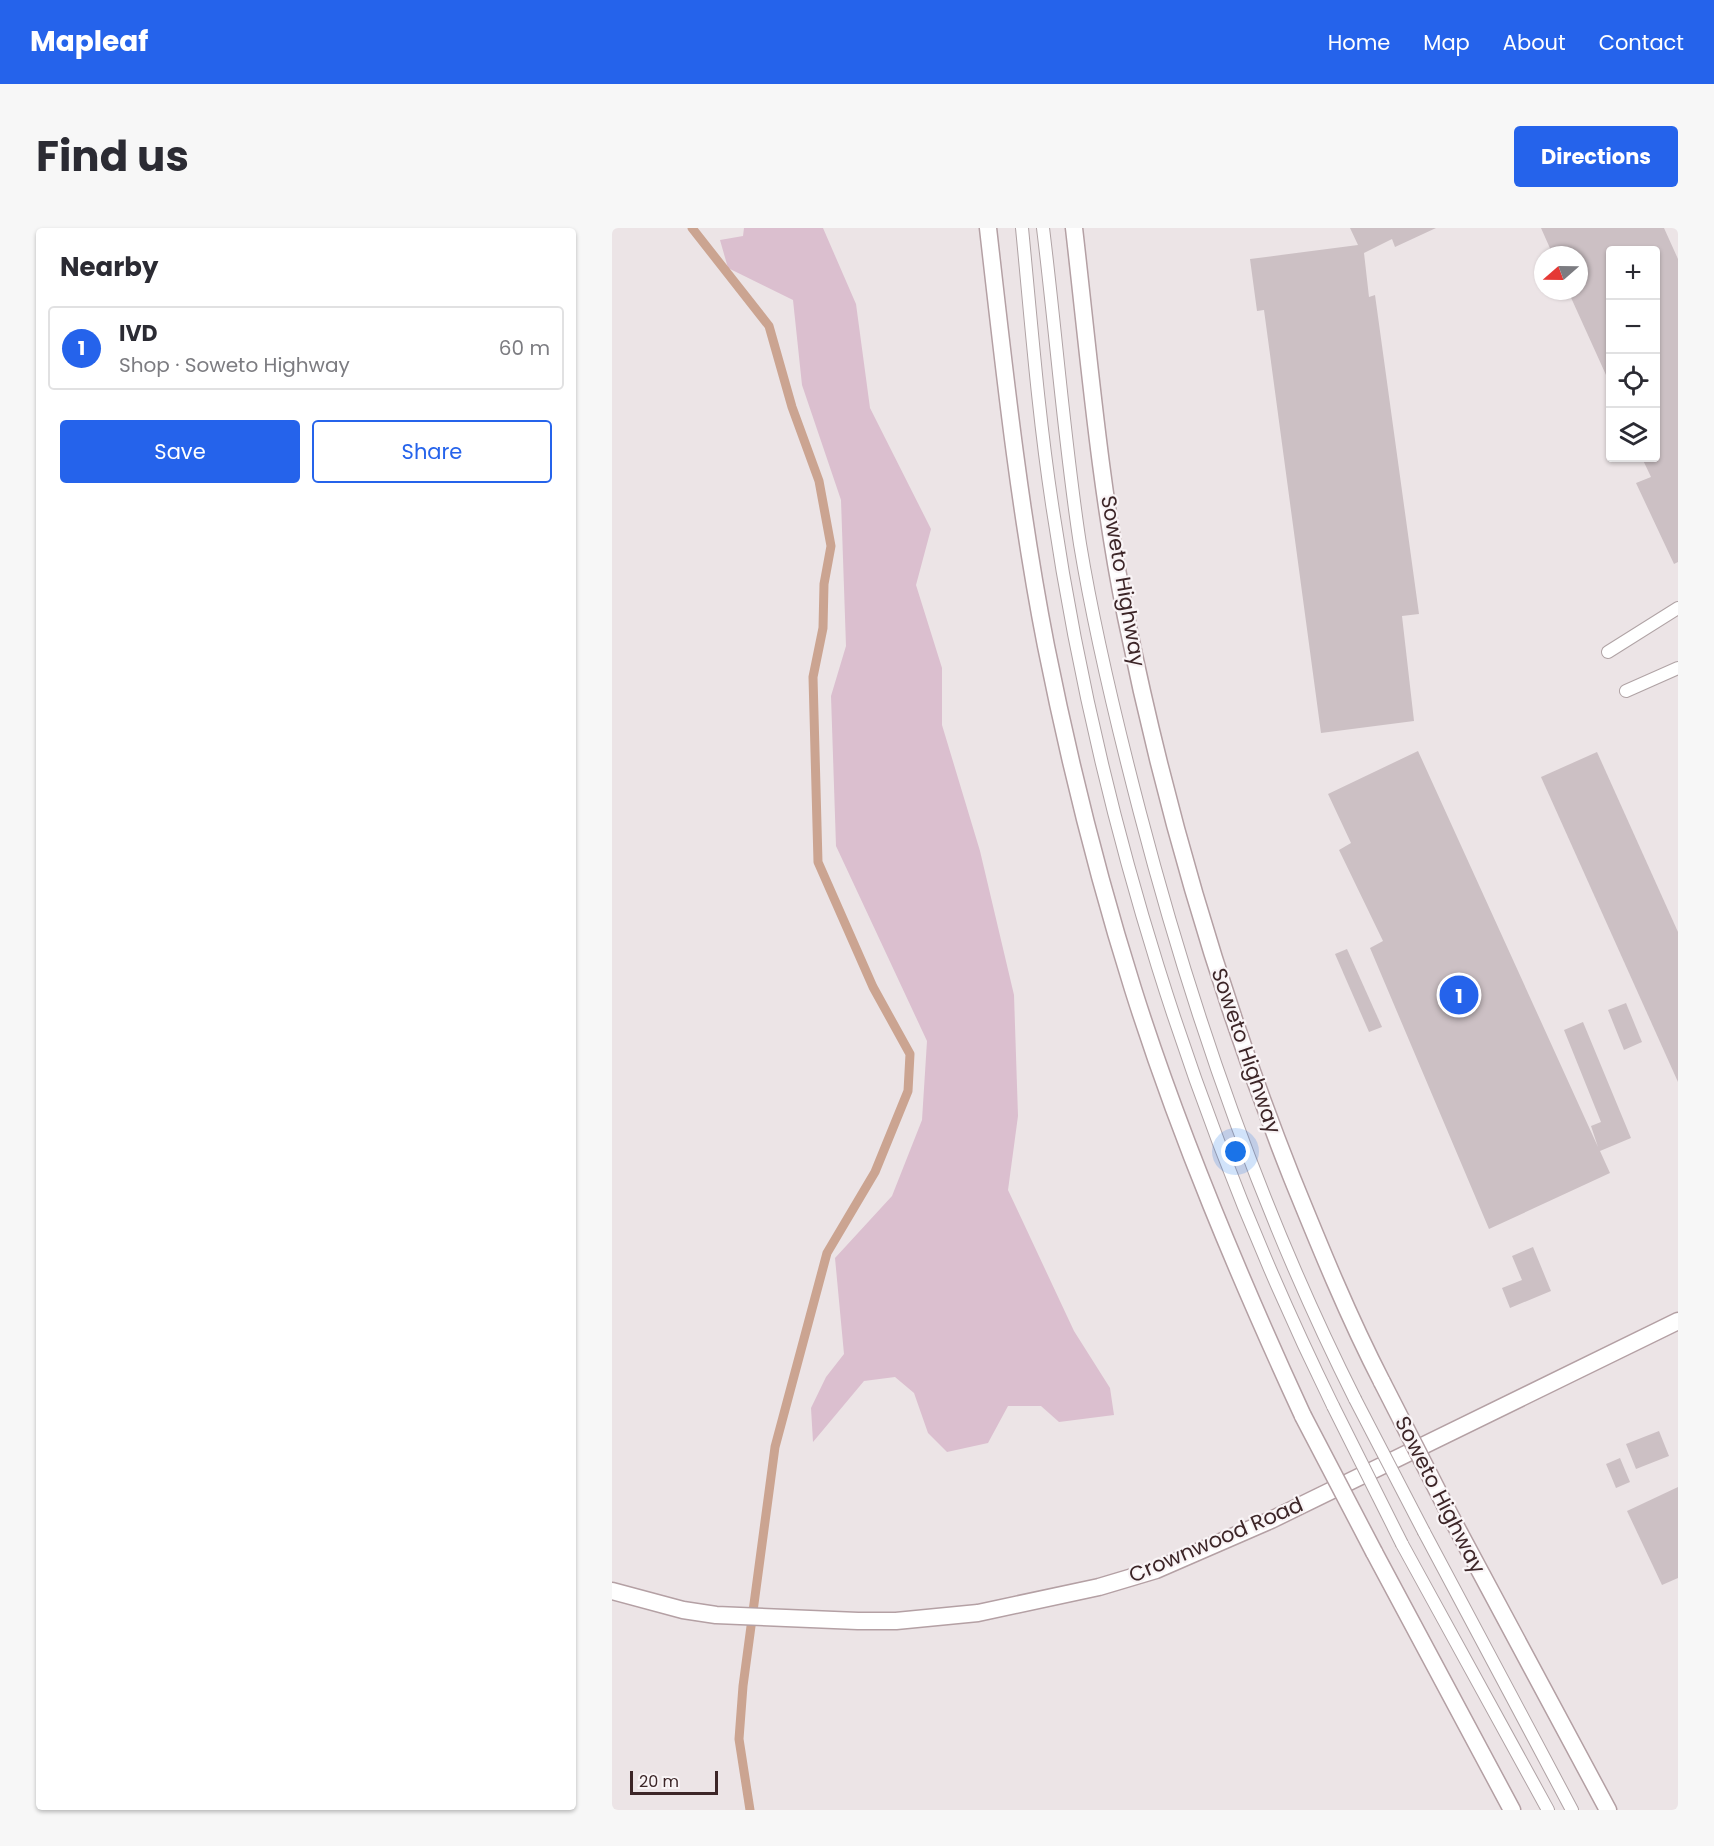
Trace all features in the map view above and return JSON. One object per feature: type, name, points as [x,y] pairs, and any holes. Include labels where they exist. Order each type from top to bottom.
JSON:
[{"type":"main road","points":[[988,228],[1014,453],[1046,647],[1094,850],[1133,990],[1205,1190],[1251,1301],[1303,1416],[1512,1810]]},
{"type":"main road","name":"Soweto Highway","points":[[1074,228],[1096,424],[1124,604],[1164,787],[1208,941],[1265,1110],[1338,1292],[1382,1382],[1452,1519],[1608,1810]]},
{"type":"main road","name":"Crownwood Road","points":[[612,1591],[716,1615],[896,1621],[978,1612],[1099,1587],[1156,1570],[1271,1520],[1678,1321]]},
{"type":"lane","points":[[1022,228],[1052,504],[1101,760],[1145,929],[1237,1192],[1295,1329],[1402,1544],[1548,1810]]},
{"type":"lane","name":"Soweto Highway","points":[[1043,228],[1080,545],[1114,713],[1152,857],[1219,1080],[1279,1234],[1321,1331],[1424,1532],[1572,1810]]},
{"type":"lane","points":[[1608,652],[1676,612]]},
{"type":"lane","points":[[1626,692],[1678,668]]},
{"type":"shaded area","points":[[744,228],[823,228],[856,304],[870,408],[931,529],[916,585],[942,668],[942,725],[980,851],[1014,995],[1018,1116],[1008,1190],[1074,1331],[1110,1388],[1114,1415],[1059,1422],[1041,1406],[1008,1406],[988,1443],[947,1452],[928,1433],[914,1393],[895,1377],[864,1381],[813,1442],[811,1408],[826,1377],[844,1354],[835,1258],[892,1196],[922,1120],[927,1041],[836,846],[831,696],[846,646],[841,500],[802,385],[793,300],[728,268],[720,240],[743,236]]},
{"type":"building","points":[[1350,228],[1436,228],[1395,247],[1392,239],[1364,253],[1369,297],[1375,295],[1419,614],[1402,616],[1414,721],[1321,733],[1264,310],[1257,311],[1250,259],[1358,245]]},
{"type":"building","points":[[1541,228],[1664,228],[1678,259],[1678,562],[1674,564],[1636,483],[1651,477],[1644,462],[1660,462],[1660,246],[1606,246],[1606,375],[1572,300],[1588,300],[1588,246],[1549,246]]},
{"type":"building","points":[[1418,751],[1598,1147],[1591,1126],[1601,1122],[1564,1030],[1583,1022],[1631,1138],[1600,1151],[1610,1173],[1489,1229],[1370,948],[1383,941],[1339,850],[1351,843],[1328,794]]},
{"type":"building","points":[[1597,752],[1678,932],[1678,1082],[1541,777]]},
{"type":"building","points":[[1347,949],[1382,1027],[1369,1032],[1335,954]]},
{"type":"building","points":[[1626,1003],[1642,1042],[1624,1050],[1608,1010]]},
{"type":"building","points":[[1533,1247],[1551,1291],[1510,1308],[1502,1288],[1522,1280],[1512,1256]]},
{"type":"building","points":[[1659,1431],[1669,1456],[1636,1469],[1626,1444]]},
{"type":"building","points":[[1620,1458],[1630,1482],[1616,1488],[1606,1464]]},
{"type":"building","points":[[1678,1487],[1678,1578],[1662,1585],[1627,1511]]},
{"type":"waterway","points":[[692,228],[769,326],[792,407],[819,481],[831,546],[824,584],[823,628],[813,677],[818,862],[873,987],[910,1054],[908,1091],[875,1172],[827,1253],[775,1447],[743,1686],[739,1739],[750,1810]]},
{"type":"place","name":"IVD","points":[[1459,995]]}]
